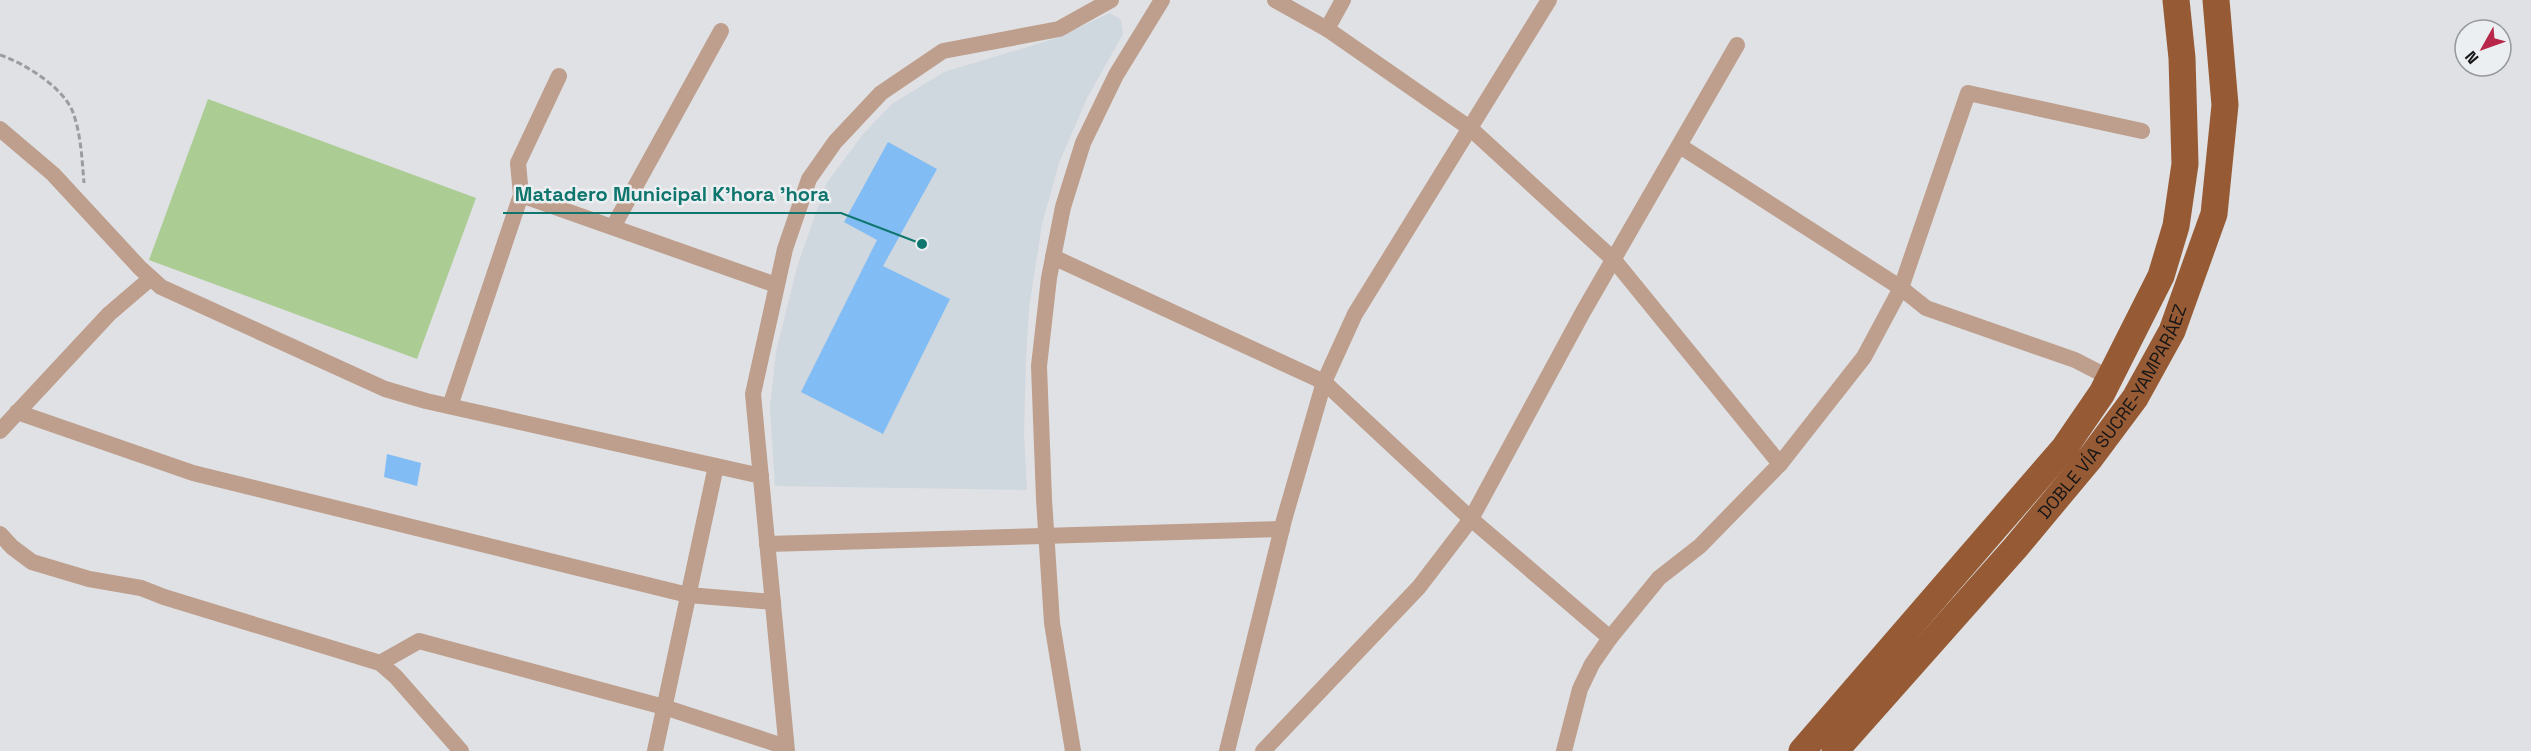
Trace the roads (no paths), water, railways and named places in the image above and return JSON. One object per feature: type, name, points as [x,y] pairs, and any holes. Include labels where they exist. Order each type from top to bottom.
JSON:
[{"type":"highway","name":"DOBLE VÍA SUCRE-YAMPARÁEZ","points":[[1802,751],[2065,447],[2102,393],[2161,276],[2176,226],[2185,164],[2182,58],[2176,0]]},
{"type":"highway","name":"DOBLE VÍA SUCRE-YAMPARÁEZ","points":[[1835,751],[2016,547],[2091,457],[2135,398],[2172,331],[2214,214],[2225,105],[2216,0]]},
{"type":"street","points":[[380,663],[419,641],[664,707],[787,749],[753,394],[785,249],[809,179],[835,142],[881,93],[943,51],[1059,29],[1112,0]]},
{"type":"street","points":[[1073,751],[1052,623],[1039,366],[1053,257],[1063,207],[1083,143],[1116,75],[1162,0]]},
{"type":"street","points":[[1275,0],[1328,29],[1471,129],[1614,260],[1780,464]]},
{"type":"street","points":[[1328,29],[1343,0]]},
{"type":"street","points":[[1227,751],[1282,529],[1324,382],[1355,314],[1549,0]]},
{"type":"street","points":[[613,227],[721,32]]},
{"type":"street","points":[[1263,751],[1419,586],[1471,519],[1614,260],[1737,45]]},
{"type":"street","points":[[450,406],[521,195],[518,163],[559,76]]},
{"type":"street","points":[[1564,751],[1580,689],[1592,664],[1610,638],[1659,578],[1700,546],[1780,464],[1864,357],[1901,288],[1968,93],[2142,131]]},
{"type":"street","points":[[0,129],[53,174],[161,287],[385,389],[450,406],[761,476]]},
{"type":"street","points":[[1680,146],[1901,288],[1926,308],[2075,360],[2110,378]]},
{"type":"street","points":[[521,195],[776,285]]},
{"type":"street","points":[[1053,257],[1324,382],[1471,519],[1610,638]]},
{"type":"street","points":[[0,431],[109,314],[151,278]]},
{"type":"street","points":[[17,412],[193,473],[688,595],[773,603]]},
{"type":"street","points":[[655,751],[716,466]]},
{"type":"street","points":[[767,544],[1282,529]]},
{"type":"street","points":[[0,534],[12,547],[32,562],[89,579],[141,588],[380,663],[396,677],[461,751]]},
{"type":"place","name":"Matadero Municipal K'hora 'hora","points":[[922,244]]}]
